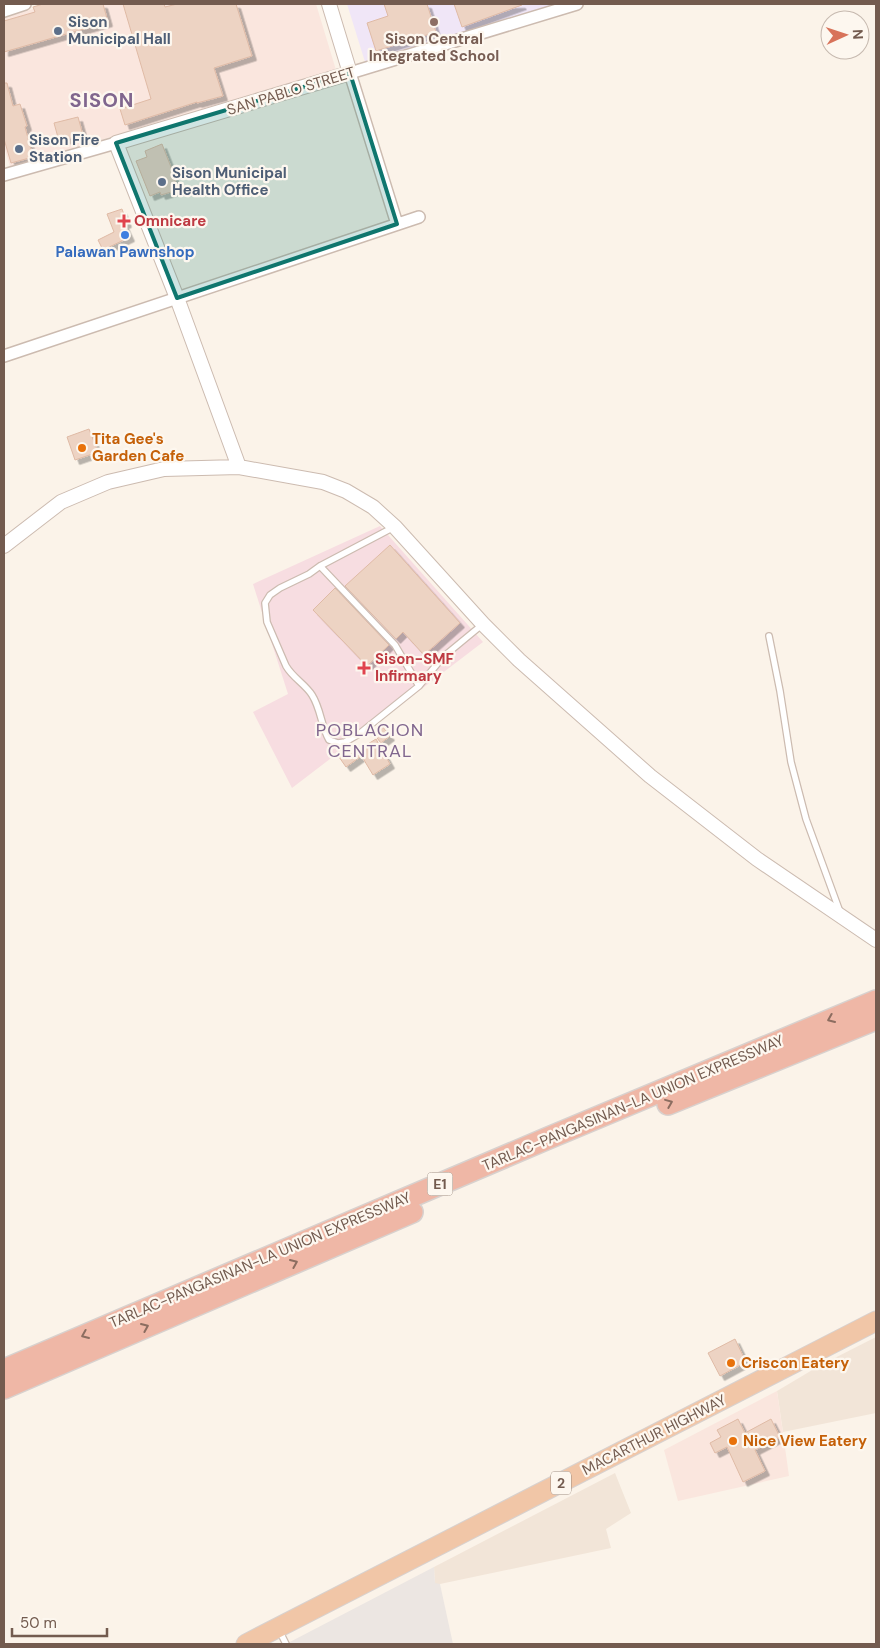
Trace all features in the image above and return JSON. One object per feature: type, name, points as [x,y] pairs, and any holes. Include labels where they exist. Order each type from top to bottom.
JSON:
[{"type":"highway","name":"TARLAC-PANGASINAN-LA UNION EXPRESSWAY","points":[[4,1370],[491,1162],[876,1001]]},
{"type":"highway","name":"TARLAC-PANGASINAN-LA UNION EXPRESSWAY","points":[[4,1388],[548,1153],[876,1019]]},
{"type":"highway","name":"MACARTHUR HIGHWAY","points":[[246,1644],[282,1636],[876,1321]]},
{"type":"street","points":[[4,11],[26,4]]},
{"type":"street","points":[[329,4],[397,224]]},
{"type":"street","name":"SAN PABLO STREET","points":[[5,171],[116,143],[577,4]]},
{"type":"street","points":[[116,143],[239,467]]},
{"type":"street","points":[[4,356],[419,217]]},
{"type":"street","points":[[4,546],[61,502],[108,482],[164,469],[239,467],[323,482],[346,491],[373,507],[395,527],[483,624],[519,660],[650,776],[757,859],[876,940]]},
{"type":"lane","points":[[395,527],[280,588],[270,595],[265,602],[267,622],[286,666],[289,672],[314,697],[329,740],[338,743],[345,742],[359,734],[419,686],[443,657],[483,624]]},
{"type":"lane","points":[[320,566],[395,644],[419,686]]},
{"type":"lane","points":[[769,636],[791,762],[806,818],[841,916]]},
{"type":"highlighted area","points":[[350,73],[397,224],[177,298],[116,143]]},
{"type":"shaded area","points":[[49,4],[316,4],[336,70],[10,167],[4,146],[4,18]]},
{"type":"shaded area","name":"Sison Central Integrated School","points":[[347,4],[574,4],[366,65]]},
{"type":"shaded area","name":"Sison-SMF Infirmary","points":[[380,526],[483,642],[292,788],[253,712],[288,694],[253,584]]},
{"type":"shaded area","points":[[876,1337],[876,1413],[783,1432],[777,1391],[819,1366]]},
{"type":"shaded area","name":"Nice View Eatery","points":[[777,1391],[789,1476],[678,1501],[664,1450]]},
{"type":"shaded area","points":[[615,1473],[631,1513],[606,1529],[611,1548],[435,1584],[434,1567]]},
{"type":"shaded area","points":[[434,1567],[435,1583],[440,1584],[453,1644],[286,1644]]},
{"type":"building","name":"Sison Municipal Hall","points":[[43,4],[103,4],[108,22],[4,52],[4,21],[35,12],[33,7]]},
{"type":"building","points":[[123,4],[164,4],[165,7],[177,4],[236,4],[252,56],[214,68],[223,96],[197,102],[125,125],[120,109],[151,99]]},
{"type":"building","points":[[384,4],[427,4],[436,32],[376,51],[367,23],[388,16]]},
{"type":"building","points":[[454,4],[521,4],[522,5],[462,27]]},
{"type":"building","points":[[4,83],[7,83],[13,106],[20,104],[27,126],[25,127],[33,157],[11,163],[4,139]]},
{"type":"building","points":[[78,117],[83,135],[59,141],[54,123]]},
{"type":"building","points":[[162,144],[178,190],[161,195],[160,192],[150,196],[136,161],[147,157],[145,151]]},
{"type":"building","points":[[122,209],[127,223],[124,224],[130,237],[103,250],[98,240],[114,232],[107,214]]},
{"type":"building","points":[[89,429],[98,452],[75,460],[67,437]]},
{"type":"building","points":[[390,545],[460,623],[424,655],[403,632],[396,639],[345,586]]},
{"type":"building","points":[[335,588],[389,645],[367,666],[313,610]]},
{"type":"building","points":[[382,726],[390,736],[381,743],[373,733]]},
{"type":"building","points":[[376,739],[390,764],[373,775],[358,750]]},
{"type":"building","points":[[352,747],[360,757],[346,767],[339,757]]},
{"type":"building","points":[[735,1339],[746,1362],[720,1376],[708,1353]]},
{"type":"building","points":[[738,1419],[745,1433],[771,1419],[780,1437],[755,1450],[765,1471],[743,1482],[727,1447],[715,1453],[710,1443],[721,1437],[717,1430]]},
{"type":"place","name":"Sison Central Integrated School","points":[[434,22]]},
{"type":"place","name":"Sison Municipal Hall","points":[[58,31]]},
{"type":"place","name":"Sison Fire Station","points":[[19,149]]},
{"type":"place","name":"Sison Municipal Health Office","points":[[162,182]]},
{"type":"place","name":"Omnicare","points":[[124,221]]},
{"type":"place","name":"Palawan Pawnshop","points":[[125,235]]},
{"type":"place","name":"Tita Gee's Garden Cafe","points":[[82,448]]},
{"type":"place","name":"Sison-SMF Infirmary","points":[[364,668]]},
{"type":"place","name":"Criscon Eatery","points":[[731,1363]]},
{"type":"place","name":"Nice View Eatery","points":[[733,1441]]},
{"type":"district","name":"SISON","points":[[102,100]]},
{"type":"district","name":"POBLACION CENTRAL","points":[[370,740]]}]
